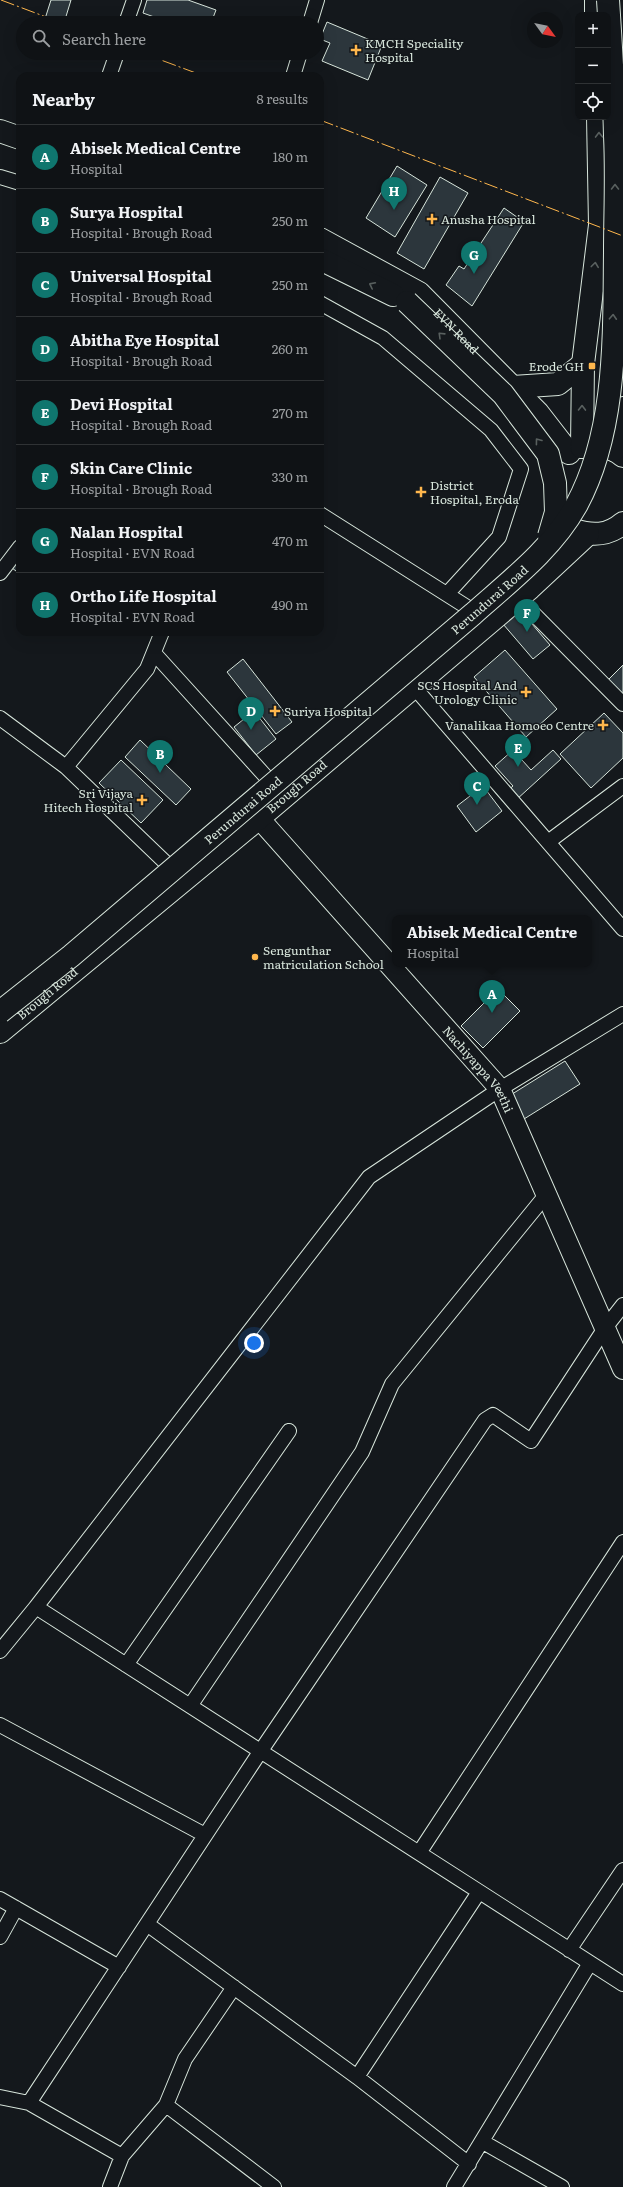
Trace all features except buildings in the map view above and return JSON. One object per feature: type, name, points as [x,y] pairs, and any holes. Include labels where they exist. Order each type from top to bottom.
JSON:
[{"type":"main road","points":[[596,0],[596,12]]},
{"type":"main road","name":"Perundurai Road","points":[[0,1012],[77,951],[473,614],[547,545],[576,506],[598,456],[609,408],[614,290],[615,137],[608,0]]},
{"type":"main road","points":[[620,0],[623,55]]},
{"type":"main road","points":[[576,450],[583,364],[600,225],[598,120]]},
{"type":"main road","points":[[0,131],[16,137]]},
{"type":"main road","points":[[0,148],[16,153]]},
{"type":"main road","name":"EVN Road","points":[[324,241],[419,293],[576,450]]},
{"type":"main road","points":[[324,261],[407,302],[502,394],[548,454],[555,483],[556,512],[547,545]]},
{"type":"main road","name":"Perundurai Road","points":[[0,1024],[225,840],[546,564],[579,517],[607,457],[622,359],[623,341]]},
{"type":"main road","points":[[513,387],[558,384],[583,364]]},
{"type":"main road","points":[[623,408],[619,453],[595,445],[576,450],[558,463],[551,477],[549,492],[556,516],[573,530],[588,534],[603,534],[617,528],[623,523]]},
{"type":"main road","name":"Brough Road","points":[[0,1002],[167,864],[507,578],[556,516]]},
{"type":"main road","name":"Brough Road","points":[[0,1032],[259,818],[414,687],[518,598],[588,534]]},
{"type":"street","points":[[128,16],[134,0]]},
{"type":"street","points":[[312,16],[317,0]]},
{"type":"street","points":[[110,72],[114,60]]},
{"type":"street","points":[[294,72],[298,60]]},
{"type":"street","points":[[0,177],[16,182]]},
{"type":"street","points":[[324,305],[383,338],[491,430],[521,469],[499,537],[447,594]]},
{"type":"street","points":[[324,517],[470,609]]},
{"type":"street","points":[[0,573],[16,552]]},
{"type":"street","points":[[518,598],[623,704]]},
{"type":"street","points":[[66,767],[147,669],[160,636]]},
{"type":"street","points":[[154,653],[268,779]]},
{"type":"street","points":[[414,687],[623,929]]},
{"type":"street","points":[[0,718],[66,767],[167,864]]},
{"type":"street","points":[[548,842],[601,800],[623,786]]},
{"type":"street","name":"Nachiyappa Veethi","points":[[243,800],[500,1089],[623,1369]]},
{"type":"street","points":[[0,1651],[36,1607],[369,1177],[500,1089],[623,1014]]},
{"type":"street","points":[[190,1706],[362,1452],[392,1384],[546,1195]]},
{"type":"street","points":[[29,2103],[260,1752],[485,1420],[493,1415],[531,1441],[605,1328],[623,1305]]},
{"type":"street","points":[[126,1665],[289,1431]]},
{"type":"street","points":[[418,1853],[623,1542]]},
{"type":"street","points":[[36,1607],[623,1984]]},
{"type":"street","points":[[0,1725],[205,1835]]},
{"type":"street","points":[[570,1950],[623,1870]]},
{"type":"street","points":[[357,2077],[479,1892]]},
{"type":"street","points":[[0,1899],[119,1967]]},
{"type":"street","points":[[0,1937],[16,1908]]},
{"type":"street","points":[[147,1924],[357,2077],[469,2164]]},
{"type":"street","points":[[454,2187],[483,2142],[590,1963]]},
{"type":"street","points":[[110,2187],[122,2156],[166,2105],[185,2059],[234,1987]]},
{"type":"street","points":[[0,2097],[29,2103],[122,2156]]},
{"type":"street","points":[[166,2105],[274,2187]]},
{"type":"street","points":[[483,2142],[559,2186]]},
{"type":"power","points":[[1,0],[43,16]]},
{"type":"power","points":[[161,60],[193,72]]},
{"type":"power","points":[[324,122],[623,236]]},
{"type":"place","name":"KMCH Speciality Hospital","points":[[356,50]]},
{"type":"place","name":"Ortho Life Hospital","points":[[394,210]]},
{"type":"place","name":"Anusha Hospital","points":[[432,219]]},
{"type":"place","name":"Nalan Hospital","points":[[474,274]]},
{"type":"place","name":"Erode GH","points":[[592,366]]},
{"type":"place","name":"District Hospital, Eroda","points":[[421,492]]},
{"type":"place","name":"Skin Care Clinic","points":[[527,632]]},
{"type":"place","name":"SCS Hospital And Urology Clinic","points":[[526,692]]},
{"type":"place","name":"Suriya Hospital","points":[[275,711]]},
{"type":"place","name":"Vanalikaa Homoeo Centre","points":[[603,725]]},
{"type":"place","name":"Abitha Eye Hospital","points":[[251,730]]},
{"type":"place","name":"Devi Hospital","points":[[518,767]]},
{"type":"place","name":"Surya Hospital","points":[[160,773]]},
{"type":"place","name":"Sri Vijaya Hitech Hospital","points":[[142,800]]},
{"type":"place","name":"Universal Hospital","points":[[477,805]]},
{"type":"place","name":"Sengunthar matriculation School","points":[[255,957]]},
{"type":"place","name":"Abisek Medical Centre","points":[[492,1013]]}]
